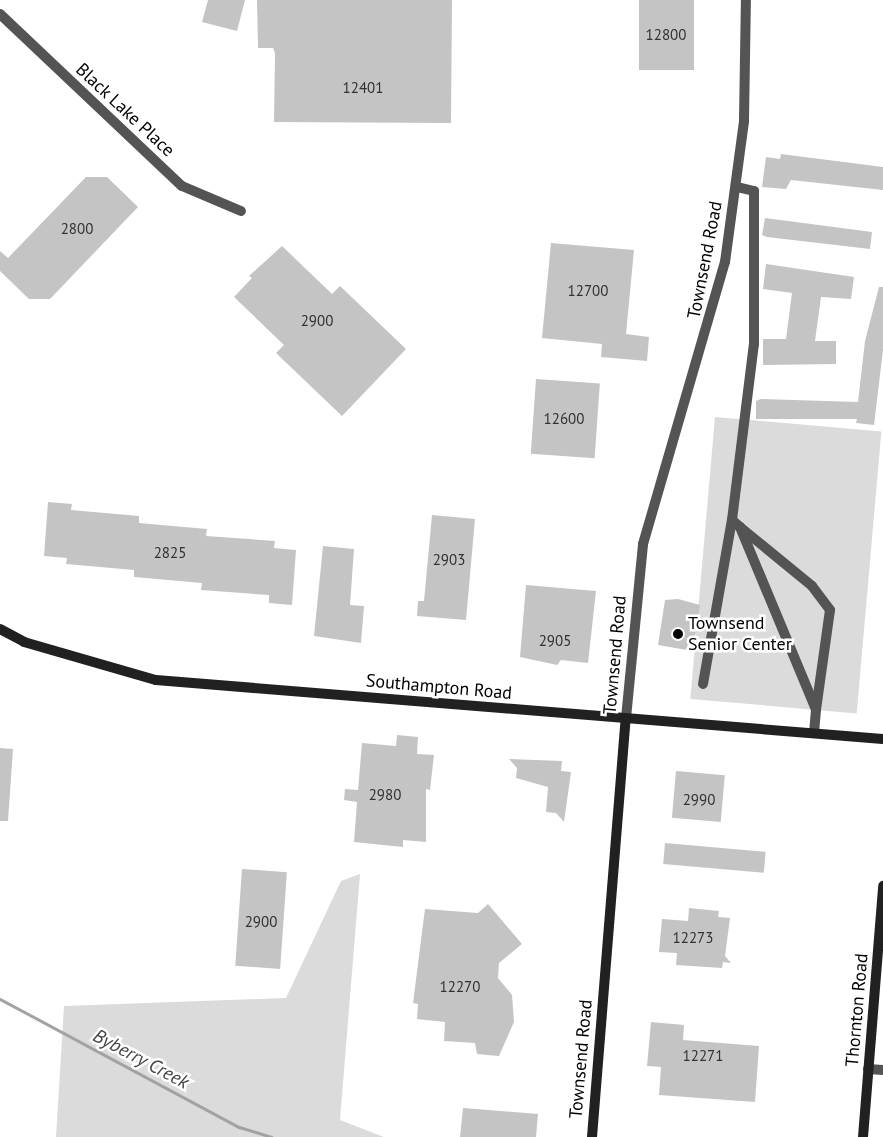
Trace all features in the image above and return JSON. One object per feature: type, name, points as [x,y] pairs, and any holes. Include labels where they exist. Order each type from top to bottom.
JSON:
[{"type":"street","name":"Townsend Road","points":[[592,1137],[626,718],[643,544],[701,357],[725,262],[744,121],[746,0]]},
{"type":"street","name":"Black Lake Place","points":[[0,14],[182,186],[242,210]]},
{"type":"street","name":"Townsend Road","points":[[703,684],[736,524],[754,336],[754,191],[736,187]]},
{"type":"street","points":[[736,524],[816,710]]},
{"type":"street","points":[[736,524],[812,586],[830,610],[814,733]]},
{"type":"street","name":"Southampton Road","points":[[0,629],[24,642],[156,680],[883,739]]},
{"type":"street","name":"Thornton Road","points":[[863,1137],[883,886]]},
{"type":"street","points":[[868,1069],[883,1070]]},
{"type":"shaded area","points":[[715,417],[881,432],[857,713],[690,699]]},
{"type":"shaded area","points":[[360,874],[340,1120],[384,1137],[56,1137],[64,1006],[286,998],[341,881]]},
{"type":"building","points":[[208,0],[245,0],[237,31],[202,22]]},
{"type":"building","points":[[257,0],[452,0],[451,123],[274,122],[275,53],[273,48],[258,48]]},
{"type":"building","points":[[639,0],[694,0],[694,70],[639,70]]},
{"type":"building","points":[[781,154],[883,167],[883,190],[791,180],[786,189],[762,187],[766,157],[780,159]]},
{"type":"building","points":[[86,177],[107,177],[138,207],[50,299],[29,299],[0,271],[0,251],[8,258]]},
{"type":"building","points":[[765,218],[872,232],[870,249],[767,237],[762,235]]},
{"type":"building","points":[[551,243],[634,250],[626,334],[649,337],[647,361],[601,357],[602,344],[542,338]]},
{"type":"building","points":[[282,246],[332,294],[340,286],[406,349],[342,416],[276,353],[284,345],[234,297],[252,278],[249,276]]},
{"type":"building","points":[[766,264],[854,277],[851,299],[821,297],[815,341],[836,341],[836,364],[763,365],[763,339],[786,339],[792,293],[763,289]]},
{"type":"building","points":[[879,287],[883,287],[883,350],[874,425],[856,423],[857,419],[756,419],[756,401],[761,399],[858,402],[865,341]]},
{"type":"building","points":[[536,379],[600,383],[595,458],[531,454]]},
{"type":"building","points":[[48,502],[72,504],[71,510],[139,516],[139,523],[207,529],[206,536],[275,541],[274,548],[296,550],[292,605],[269,603],[269,595],[201,590],[202,583],[134,577],[134,570],[66,564],[67,558],[44,556]]},
{"type":"building","points":[[432,515],[475,519],[466,620],[417,616],[418,601],[424,601]]},
{"type":"building","points":[[323,546],[354,549],[350,605],[364,606],[361,643],[314,636]]},
{"type":"building","points":[[526,585],[596,591],[588,663],[561,660],[557,665],[520,657]]},
{"type":"building","name":"Townsend Senior Center","points":[[678,599],[700,605],[693,651],[658,645],[665,600]]},
{"type":"building","points":[[397,735],[418,737],[417,754],[434,755],[430,790],[426,789],[426,842],[403,840],[403,847],[354,842],[357,802],[344,800],[345,789],[358,790],[362,743],[396,746]]},
{"type":"building","points":[[0,748],[13,749],[8,821],[0,821]]},
{"type":"building","points":[[509,759],[562,761],[561,771],[571,772],[564,822],[556,813],[546,812],[548,787],[516,778],[517,768]]},
{"type":"building","points":[[676,771],[725,775],[721,822],[672,818]]},
{"type":"building","points":[[665,843],[766,852],[764,873],[663,864]]},
{"type":"building","points":[[242,869],[287,872],[280,969],[235,966]]},
{"type":"building","points":[[488,904],[522,944],[499,963],[498,978],[512,995],[514,1022],[499,1056],[477,1054],[475,1043],[444,1041],[445,1022],[417,1019],[418,1004],[413,1003],[425,909],[478,913]]},
{"type":"building","points":[[689,908],[719,911],[718,917],[730,918],[725,956],[731,963],[723,962],[722,968],[676,965],[677,953],[659,952],[662,919],[688,921]]},
{"type":"building","points":[[651,1022],[684,1025],[683,1040],[759,1046],[755,1102],[659,1095],[661,1067],[647,1066]]},
{"type":"building","points":[[463,1108],[538,1114],[536,1137],[460,1137]]},
{"type":"waterway","name":"Byberry Creek","points":[[0,999],[239,1127],[271,1137]]},
{"type":"place","name":"Townsend Senior Center","points":[[678,634]]}]
